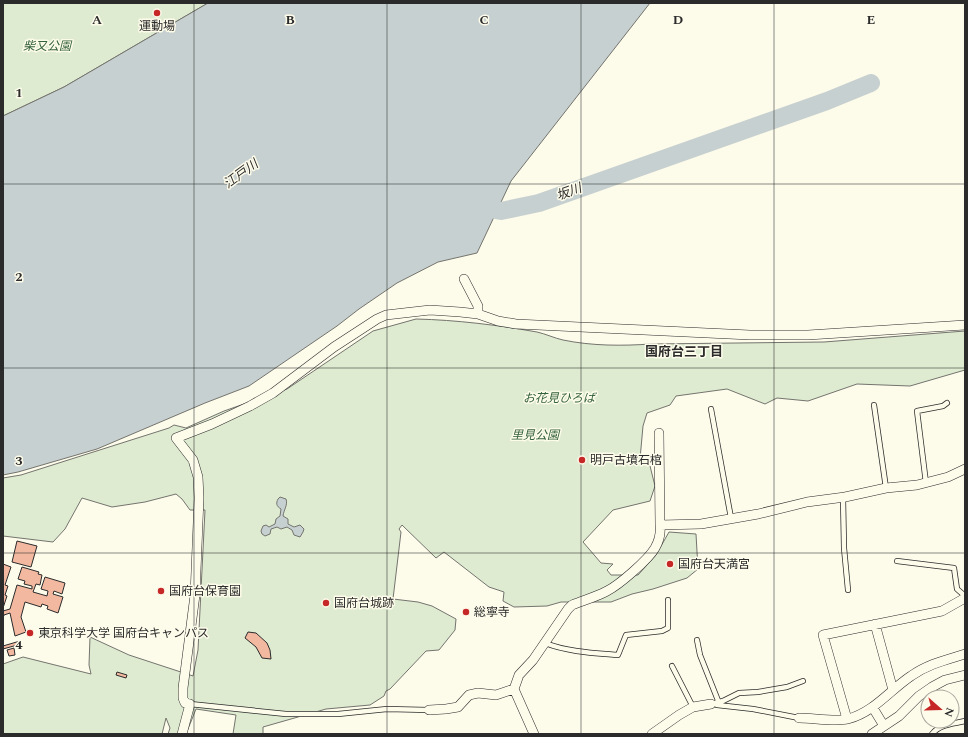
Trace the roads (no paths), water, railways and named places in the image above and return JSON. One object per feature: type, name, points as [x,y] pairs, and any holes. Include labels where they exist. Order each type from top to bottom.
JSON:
[{"type":"street","points":[[464,279],[478,306],[478,314]]},
{"type":"street","points":[[182,734],[190,704],[185,703],[183,698],[195,595],[199,498],[198,477],[193,460],[176,438],[212,424],[273,393],[334,347],[378,319],[386,315],[430,310],[478,314],[498,321],[516,324],[750,335],[808,335],[965,325]]},
{"type":"street","points":[[534,734],[514,689],[519,675],[533,660],[572,605],[608,591],[648,557],[658,543],[661,533],[659,433]]},
{"type":"street","points":[[660,525],[701,524],[758,514],[807,502],[843,497],[886,488],[926,483],[948,477],[965,469]]},
{"type":"street","points":[[847,719],[823,634],[942,611],[965,597]]},
{"type":"street","points":[[875,624],[893,690]]},
{"type":"street","points":[[799,718],[847,719],[873,708],[910,676],[930,664],[965,654]]},
{"type":"street","points":[[872,734],[899,716],[919,696],[932,686],[945,680],[965,675]]},
{"type":"street","points":[[429,710],[458,707],[469,695],[478,693],[496,695],[514,689]]},
{"type":"street","points":[[652,734],[678,715],[693,707],[715,704]]},
{"type":"street","points":[[873,708],[884,726]]},
{"type":"lane","points":[[926,483],[917,410],[944,406],[947,403]]},
{"type":"lane","points":[[874,405],[886,488]]},
{"type":"lane","points":[[711,409],[731,518]]},
{"type":"lane","points":[[843,497],[844,548],[848,590]]},
{"type":"lane","points":[[897,562],[954,568],[957,589],[965,597]]},
{"type":"lane","points":[[545,643],[555,647],[572,650],[618,655],[626,635],[662,631],[668,628],[668,600]]},
{"type":"lane","points":[[697,640],[715,704]]},
{"type":"lane","points":[[672,666],[693,707]]},
{"type":"lane","points":[[715,704],[739,693],[758,692],[787,687],[803,681]]},
{"type":"lane","points":[[190,704],[286,714],[338,714],[387,709],[429,710]]},
{"type":"lane","points":[[715,704],[753,709],[799,718]]},
{"type":"lane","points":[[932,734],[936,729],[942,726],[965,721]]},
{"type":"water","name":"江戸川","points":[[208,3],[650,3],[511,181],[477,253],[438,262],[397,283],[249,386],[97,449],[3,475],[3,116],[64,87]]},
{"type":"water","points":[[280,497],[286,499],[283,516],[288,519],[288,524],[294,527],[300,525],[304,529],[300,537],[294,535],[292,530],[287,527],[281,529],[277,527],[271,529],[270,534],[265,536],[262,534],[261,531],[263,526],[266,525],[269,527],[275,524],[276,519],[280,516],[281,509],[277,506],[277,503]]},
{"type":"waterway","name":"坂川","points":[[472,206],[501,211],[539,203],[827,101],[871,83]]},
{"type":"place","name":"運動場","points":[[157,13]]},
{"type":"place","name":"明戸古墳石棺","points":[[582,460]]},
{"type":"place","name":"国府台天満宮","points":[[670,564]]},
{"type":"place","name":"国府台保育園","points":[[161,591]]},
{"type":"place","name":"国府台城跡","points":[[326,603]]},
{"type":"place","name":"総寧寺","points":[[466,612]]},
{"type":"place","name":"東京科学大学 国府台キャンパス","points":[[30,633]]},
{"type":"district","name":"国府台三丁目","points":[[684,352]]},
{"type":"park label","name":"柴又公園","points":[[47,46]]},
{"type":"park label","name":"お花見ひろば","points":[[559,398]]},
{"type":"park label","name":"里見公園","points":[[535,435]]}]
